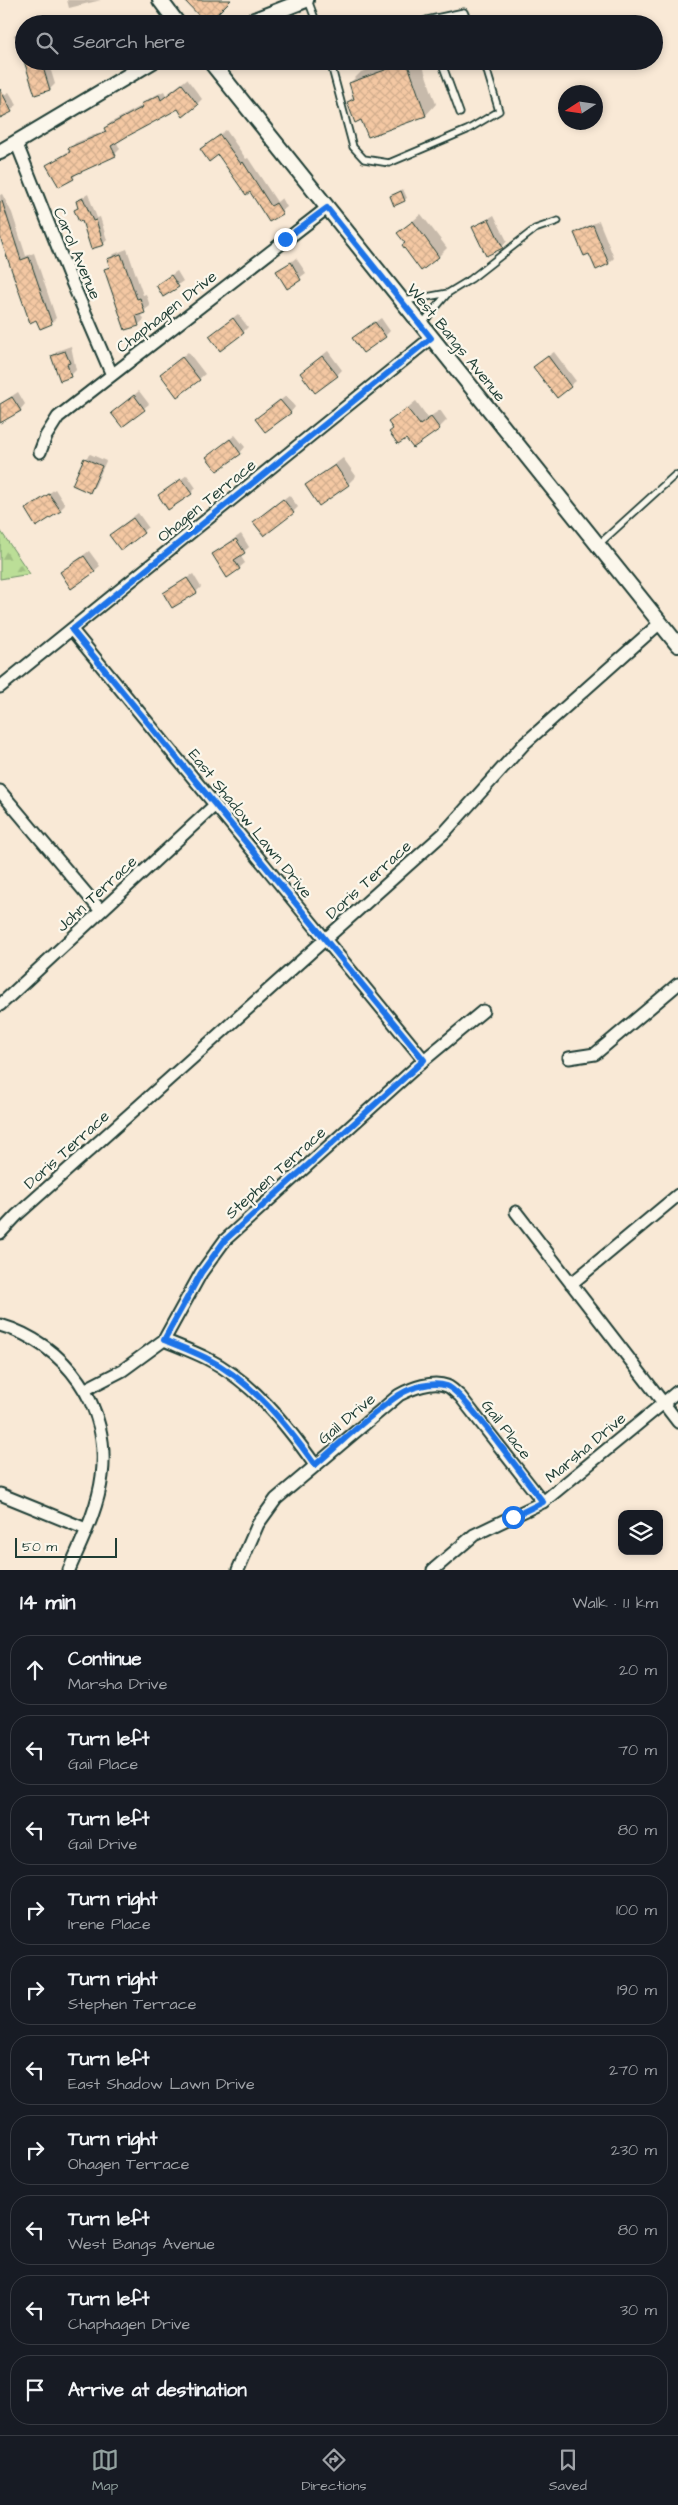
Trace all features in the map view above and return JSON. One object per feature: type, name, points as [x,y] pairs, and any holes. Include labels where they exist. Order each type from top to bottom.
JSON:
[{"type":"street","points":[[160,0],[171,15]]},
{"type":"street","points":[[268,15],[307,0]]},
{"type":"street","points":[[0,152],[138,70]]},
{"type":"street","name":"West Bangs Avenue","points":[[217,70],[678,645]]},
{"type":"street","name":"Carol Avenue","points":[[16,142],[112,375]]},
{"type":"street","name":"Chaphagen Drive","points":[[40,452],[54,421],[327,208]]},
{"type":"street","name":"Ohagen Terrace","points":[[0,687],[431,338]]},
{"type":"street","name":"Doris Terrace","points":[[0,1233],[17,1215],[444,833],[543,726],[660,623]]},
{"type":"street","name":"East Shadow Lawn Drive","points":[[72,630],[424,1060]]},
{"type":"street","points":[[0,791],[101,911]]},
{"type":"street","name":"John Terrace","points":[[0,1005],[215,805]]},
{"type":"street","points":[[569,1058],[595,1054],[678,984]]},
{"type":"street","name":"Stephen Terrace","points":[[86,1389],[123,1370],[164,1340],[201,1273],[225,1240],[424,1060],[483,1011]]},
{"type":"street","points":[[571,1284],[678,1195]]},
{"type":"street","points":[[516,1212],[678,1422]]},
{"type":"street","points":[[0,1325],[24,1334],[54,1354],[86,1389],[97,1418],[103,1457],[98,1500],[69,1570]]},
{"type":"street","points":[[164,1340],[207,1359],[241,1381],[282,1421],[315,1465]]},
{"type":"street","name":"Gail Drive","points":[[238,1570],[265,1512],[276,1499],[399,1395],[420,1386],[439,1384]]},
{"type":"street","name":"Gail Place","points":[[439,1384],[448,1386],[469,1406],[543,1502]]},
{"type":"street","name":"Marsha Drive","points":[[433,1570],[474,1535],[543,1502],[678,1391]]},
{"type":"street","points":[[0,1494],[86,1529]]},
{"type":"lane","points":[[307,0],[313,15]]},
{"type":"lane","points":[[453,15],[464,12],[465,15]]},
{"type":"lane","points":[[332,70],[353,147],[364,159],[389,163],[467,130],[499,111],[487,70]]},
{"type":"lane","points":[[444,70],[460,113]]},
{"type":"lane","points":[[422,325],[448,293],[471,279],[535,228],[558,220]]},
{"type":"lane","points":[[403,302],[426,295],[448,293]]},
{"type":"lane","points":[[598,545],[675,474]]},
{"type":"green space","points":[[0,530],[30,574],[0,579]]},
{"type":"building","points":[[184,0],[231,0],[216,15],[198,15]]},
{"type":"building","points":[[27,70],[44,70],[50,90],[35,95]]},
{"type":"building","points":[[385,70],[410,70],[426,116],[368,137],[361,120],[355,123],[347,102],[354,99],[349,83]]},
{"type":"building","points":[[182,84],[198,105],[183,117],[178,109],[126,137],[111,146],[116,156],[72,176],[74,179],[59,187],[46,165],[70,152],[68,148],[106,132],[104,128],[143,107],[141,104],[159,95],[161,100]]},
{"type":"building","points":[[0,89],[12,112],[0,118]]},
{"type":"building","points":[[220,135],[241,164],[243,162],[271,206],[276,203],[283,214],[269,222],[250,192],[246,195],[218,155],[209,162],[200,149]]},
{"type":"building","points":[[401,191],[405,201],[394,206],[390,196]]},
{"type":"building","points":[[83,198],[93,221],[96,220],[104,245],[91,249],[82,221],[79,222],[74,210],[78,208],[76,201]]},
{"type":"building","points":[[2,201],[21,260],[29,257],[52,324],[40,329],[36,320],[30,323],[0,237],[0,202]]},
{"type":"building","points":[[489,219],[503,248],[486,256],[472,227]]},
{"type":"building","points":[[413,221],[439,257],[421,271],[402,245],[405,243],[397,233]]},
{"type":"building","points":[[593,225],[609,264],[596,270],[589,254],[584,256],[574,233]]},
{"type":"building","points":[[121,254],[137,299],[140,298],[145,313],[136,316],[139,326],[125,330],[104,269],[110,267],[107,259]]},
{"type":"building","points":[[291,262],[301,280],[287,289],[276,271]]},
{"type":"building","points":[[171,275],[179,287],[163,297],[156,285]]},
{"type":"building","points":[[233,318],[244,333],[220,351],[209,336]]},
{"type":"building","points":[[375,322],[386,337],[363,353],[352,338]]},
{"type":"building","points":[[65,351],[70,363],[67,364],[71,377],[60,381],[51,356]]},
{"type":"building","points":[[322,356],[338,376],[315,393],[300,373]]},
{"type":"building","points":[[548,356],[571,387],[557,398],[533,367]]},
{"type":"building","points":[[182,357],[200,380],[177,397],[160,374]]},
{"type":"building","points":[[134,395],[145,410],[122,427],[111,413]]},
{"type":"building","points":[[12,397],[21,411],[0,423],[0,404]]},
{"type":"building","points":[[280,400],[291,413],[265,432],[255,419]]},
{"type":"building","points":[[407,408],[420,425],[431,417],[440,429],[413,448],[406,439],[398,444],[389,432],[393,429],[388,422]]},
{"type":"building","points":[[230,439],[241,454],[217,471],[206,457]]},
{"type":"building","points":[[84,458],[102,466],[90,493],[72,485]]},
{"type":"building","points":[[335,465],[349,485],[319,506],[305,485]]},
{"type":"building","points":[[181,479],[192,494],[168,510],[158,495]]},
{"type":"building","points":[[49,494],[61,511],[36,527],[25,509]]},
{"type":"building","points":[[283,499],[294,513],[264,536],[253,522]]},
{"type":"building","points":[[133,518],[144,533],[121,551],[109,535]]},
{"type":"building","points":[[236,539],[245,553],[234,560],[240,569],[227,578],[212,554]]},
{"type":"building","points":[[84,556],[95,572],[71,589],[60,572]]},
{"type":"building","points":[[187,578],[197,593],[172,608],[163,593]]},
{"type":"route","points":[[285,239],[327,208],[431,338],[72,630],[424,1060],[225,1240],[201,1273],[164,1340],[207,1359],[241,1381],[282,1421],[315,1465],[399,1395],[420,1386],[439,1384],[448,1386],[469,1406],[543,1502],[513,1517]]}]
